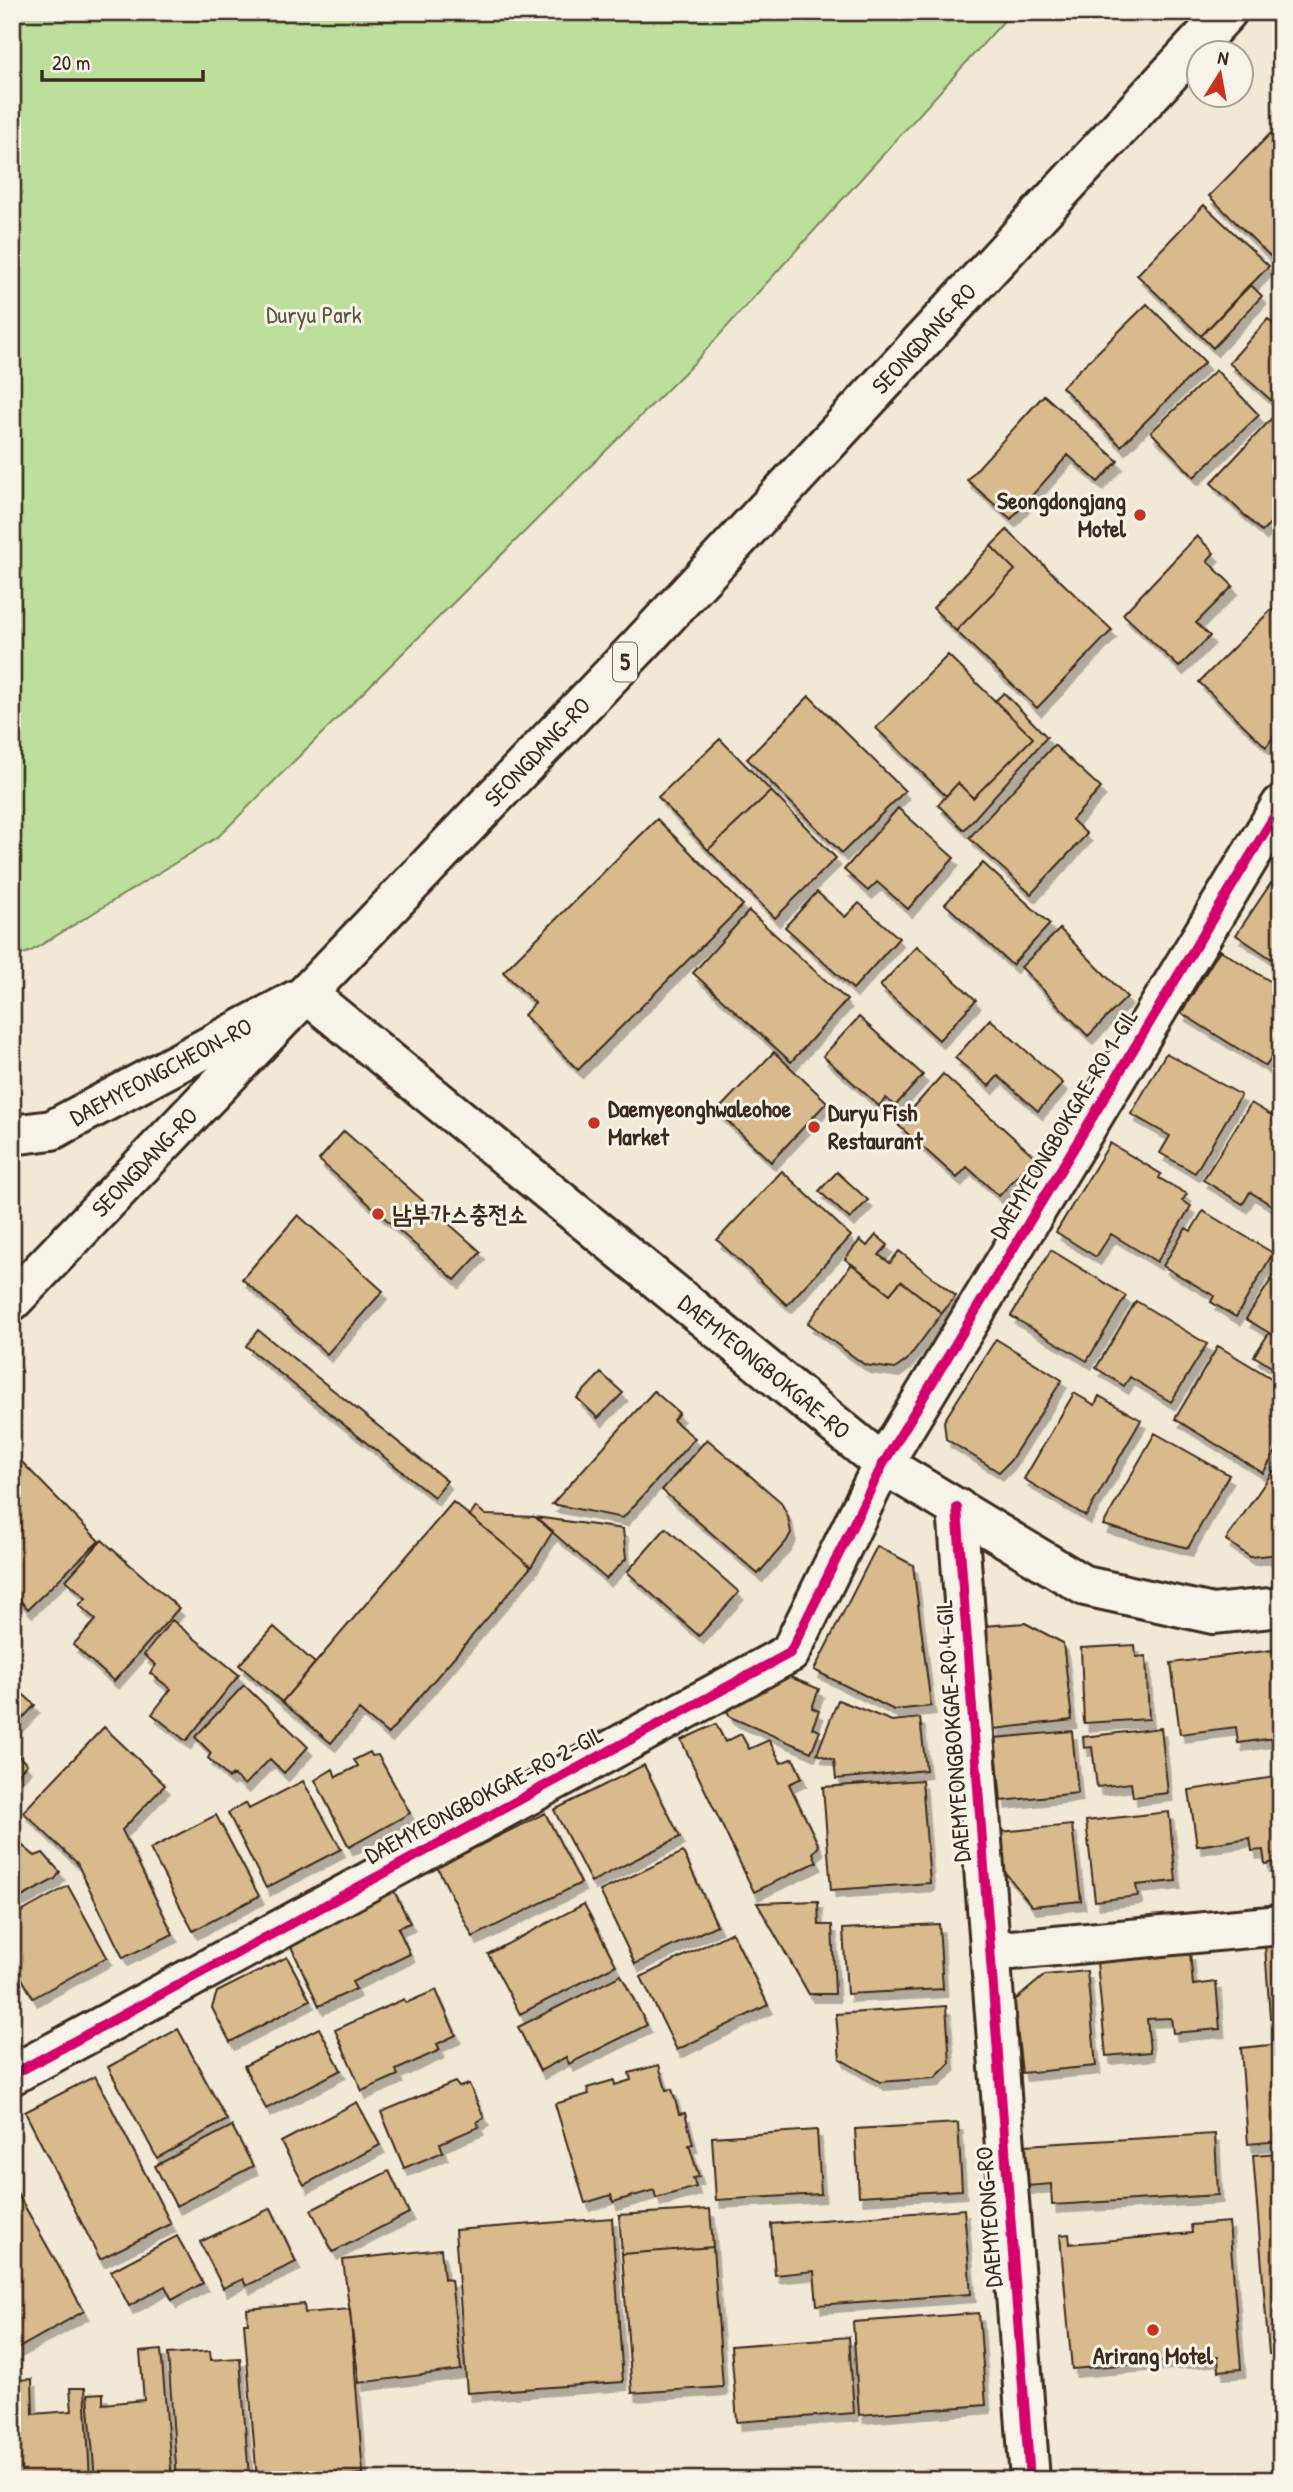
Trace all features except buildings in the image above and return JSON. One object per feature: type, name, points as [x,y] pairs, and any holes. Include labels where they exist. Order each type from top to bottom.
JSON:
[{"type":"street","name":"SEONGDANG-RO","points":[[12,1301],[642,643],[1227,12]]},
{"type":"street","name":"DAEMYEONGBOKGAE-RO 1-GIL","points":[[883,1464],[1281,805]]},
{"type":"street","name":"DAEMYEONGCHEON-RO","points":[[12,1135],[52,1130],[307,994]]},
{"type":"street","name":"DAEMYEONGBOKGAE-RO","points":[[307,994],[883,1464],[1085,1586],[1213,1614],[1281,1607]]},
{"type":"street","name":"DAEMYEONGBOKGAE-RO 2-GIL","points":[[12,2075],[790,1653],[883,1464]]},
{"type":"street","name":"DAEMYEONGBOKGAE-RO 4-GIL","points":[[957,1508],[990,1952]]},
{"type":"street","points":[[990,1952],[1281,1924]]},
{"type":"street","name":"DAEMYEONG-RO","points":[[990,1952],[1030,2480]]},
{"type":"green space","name":"Duryu Park","points":[[12,12],[1012,12],[696,361],[219,836],[31,951],[12,959]]},
{"type":"cycle path","points":[[12,2075],[790,1653],[883,1464],[1281,805]]},
{"type":"cycle path","points":[[957,1508],[1030,2480]]},
{"type":"place","name":"Seongdongjang Motel","points":[[1140,515]]},
{"type":"place","name":"Daemyeonghwaleohoe Market","points":[[594,1123]]},
{"type":"place","name":"Duryu Fish Restaurant","points":[[814,1127]]},
{"type":"place","name":"남부가스충전소","points":[[378,1214]]},
{"type":"place","name":"Arirang Motel","points":[[1153,2330]]}]
